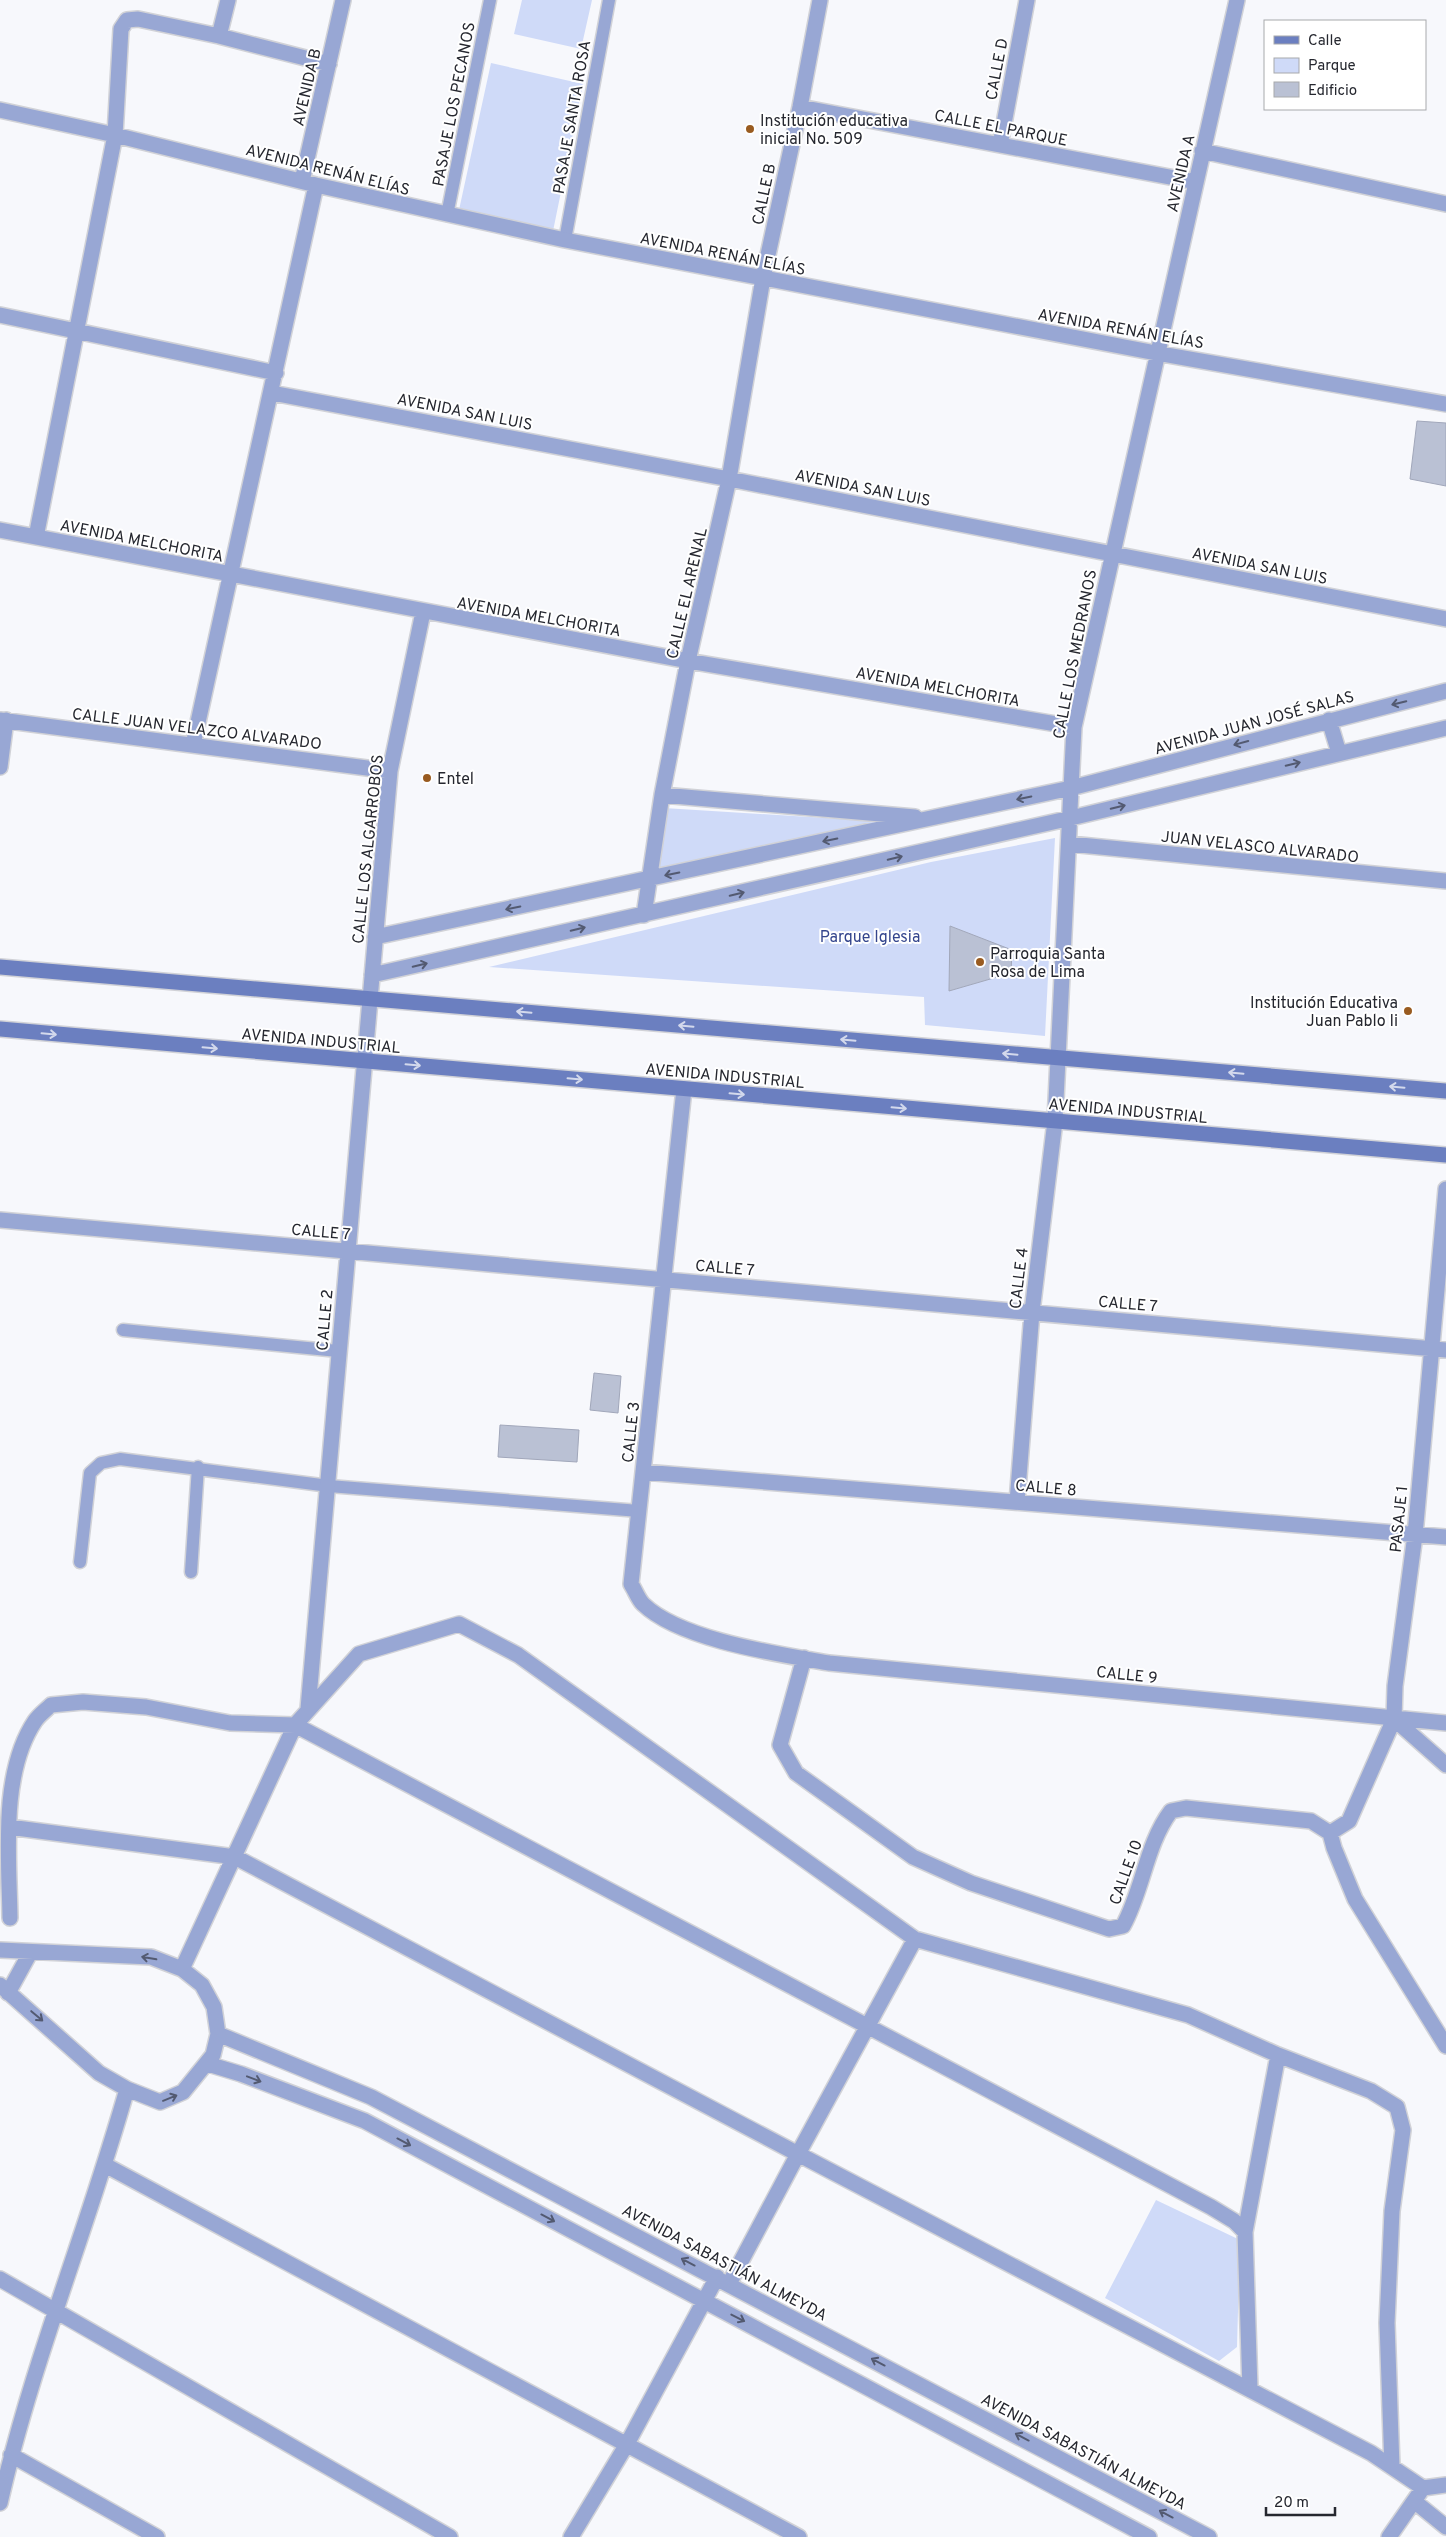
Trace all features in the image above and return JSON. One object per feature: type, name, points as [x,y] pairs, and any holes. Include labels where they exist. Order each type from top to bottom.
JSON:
[{"type":"street","points":[[218,36],[228,0]]},
{"type":"street","name":"AVENIDA B","points":[[193,745],[272,393],[329,64],[343,0]]},
{"type":"street","name":"CALLE B","points":[[763,278],[800,107],[820,0]]},
{"type":"street","name":"CALLE D","points":[[1000,145],[1027,0]]},
{"type":"street","name":"AVENIDA A","points":[[1156,353],[1237,0]]},
{"type":"street","points":[[36,537],[115,135],[121,29],[127,20],[138,19],[218,36],[329,64]]},
{"type":"street","name":"CALLE EL PARQUE","points":[[800,107],[1196,182]]},
{"type":"street","name":"AVENIDA RENÁN ELÍAS","points":[[0,110],[115,135],[447,215],[564,240],[1156,353],[1446,404]]},
{"type":"street","points":[[1202,151],[1446,204]]},
{"type":"street","name":"CALLE EL ARENAL","points":[[644,915],[662,796],[688,661],[729,479],[763,278]]},
{"type":"street","points":[[0,315],[276,373]]},
{"type":"street","name":"CALLE LOS MEDRANOS","points":[[1059,1058],[1074,727],[1156,353]]},
{"type":"street","name":"AVENIDA SAN LUIS","points":[[272,393],[729,479],[1446,619]]},
{"type":"street","name":"AVENIDA MELCHORITA","points":[[0,530],[230,576],[688,661],[1074,727]]},
{"type":"street","name":"CALLE LOS ALGARROBOS","points":[[364,1061],[390,771],[423,612]]},
{"type":"street","name":"AVENIDA JUAN JOSÉ SALAS","points":[[375,937],[1071,788],[1446,691]]},
{"type":"street","points":[[0,767],[3,720]]},
{"type":"street","name":"CALLE JUAN VELAZCO ALVARADO","points":[[3,720],[390,771]]},
{"type":"street","points":[[1329,720],[1339,753]]},
{"type":"street","points":[[372,975],[1071,818],[1446,728]]},
{"type":"street","points":[[662,796],[931,818]]},
{"type":"street","name":"JUAN VELASCO ALVARADO","points":[[1070,844],[1446,882]]},
{"type":"street","points":[[0,968],[1446,1091]]},
{"type":"street","name":"AVENIDA INDUSTRIAL","points":[[0,1029],[1446,1155]]},
{"type":"street","name":"CALLE 4","points":[[1017,1502],[1032,1312],[1055,1121],[1059,1058]]},
{"type":"street","name":"CALLE 2","points":[[308,1709],[318,1581],[329,1486],[338,1352],[364,1061]]},
{"type":"street","name":"CALLE 3","points":[[684,1089],[631,1584],[642,1603],[660,1616],[686,1629],[750,1648],[804,1658]]},
{"type":"street","name":"PASAJE 1","points":[[1330,1833],[1349,1821],[1394,1718],[1395,1686],[1438,1349],[1446,1189]]},
{"type":"street","name":"CALLE 7","points":[[0,1220],[1438,1349]]},
{"type":"street","name":"CALLE 8","points":[[643,1472],[1446,1537]]},
{"type":"street","points":[[182,1969],[295,1725],[359,1654],[459,1624],[518,1655],[916,1939],[1188,2015],[1278,2056],[1371,2091],[1397,2107],[1403,2130],[1392,2211],[1387,2323],[1392,2466]]},
{"type":"street","name":"CALLE 9","points":[[804,1658],[829,1663],[1446,1723]]},
{"type":"street","name":"CALLE 10","points":[[804,1658],[780,1745],[796,1773],[913,1857],[971,1883],[1099,1926],[1109,1929],[1123,1926],[1132,1910],[1161,1823],[1171,1811],[1186,1808],[1310,1820],[1330,1833]]},
{"type":"street","points":[[10,1918],[10,1788],[18,1754],[35,1722],[51,1705],[83,1702],[146,1708],[230,1723],[295,1725],[1211,2207],[1234,2221],[1245,2232]]},
{"type":"street","points":[[1394,1718],[1446,1765]]},
{"type":"street","points":[[9,1827],[235,1857],[798,2154],[1250,2389],[1392,2466],[1423,2488],[1446,2485]]},
{"type":"street","points":[[1330,1833],[1334,1848],[1355,1899],[1446,2046]]},
{"type":"street","points":[[571,2537],[706,2302],[723,2281],[798,2154],[916,1939]]},
{"type":"street","points":[[0,1950],[30,1953],[61,1952],[151,1957],[182,1969],[202,1985],[214,2008],[218,2034],[208,2064],[183,2092],[160,2102],[127,2089],[99,2074],[41,2019],[4,1989],[30,1953]]},
{"type":"street","name":"AVENIDA SABASTIÁN ALMEYDA","points":[[218,2034],[371,2096],[1209,2537]]},
{"type":"street","points":[[1250,2389],[1245,2232],[1278,2056]]},
{"type":"street","points":[[208,2064],[241,2074],[365,2121],[1149,2537]]},
{"type":"street","points":[[0,2503],[11,2455],[55,2313],[105,2165],[127,2089]]},
{"type":"street","points":[[105,2165],[799,2537]]},
{"type":"street","points":[[0,2279],[55,2313],[450,2537]]},
{"type":"street","points":[[11,2455],[157,2537]]},
{"type":"street","points":[[1390,2537],[1423,2488]]},
{"type":"street","points":[[1414,2502],[1446,2527]]},
{"type":"lane","name":"PASAJE LOS PECANOS","points":[[447,215],[490,0]]},
{"type":"lane","name":"PASAJE SANTA ROSA","points":[[564,240],[609,0]]},
{"type":"lane","points":[[123,1330],[338,1352]]},
{"type":"lane","points":[[80,1562],[90,1473],[101,1463],[120,1459],[198,1467],[329,1486],[639,1511]]},
{"type":"lane","points":[[191,1572],[198,1467]]},
{"type":"green space","points":[[522,0],[592,0],[581,49],[514,34]]},
{"type":"green space","points":[[491,63],[583,84],[553,231],[459,210]]},
{"type":"green space","points":[[664,808],[889,822],[658,870]]},
{"type":"green space","name":"Parque Iglesia","points":[[1055,838],[1045,1036],[925,1025],[924,997],[489,967],[931,862]],"holes":[[[950,926],[1011,950],[1011,973],[949,991]]]},
{"type":"green space","points":[[1156,2200],[1240,2240],[1237,2347],[1219,2361],[1105,2298]]},
{"type":"building","points":[[1417,421],[1446,423],[1446,486],[1410,479]]},
{"type":"building","name":"Parroquia Santa Rosa de Lima","points":[[950,926],[1012,950],[1011,973],[949,991]]},
{"type":"building","points":[[594,1373],[621,1376],[618,1413],[590,1410]]},
{"type":"building","points":[[500,1425],[579,1430],[577,1462],[498,1457]]},
{"type":"place","name":"Institución educativa inicial No. 509","points":[[750,129]]},
{"type":"place","name":"Entel","points":[[427,778]]},
{"type":"place","name":"Parroquia Santa Rosa de Lima","points":[[980,962]]},
{"type":"place","name":"Institución Educativa Juan Pablo Ii","points":[[1408,1011]]}]
